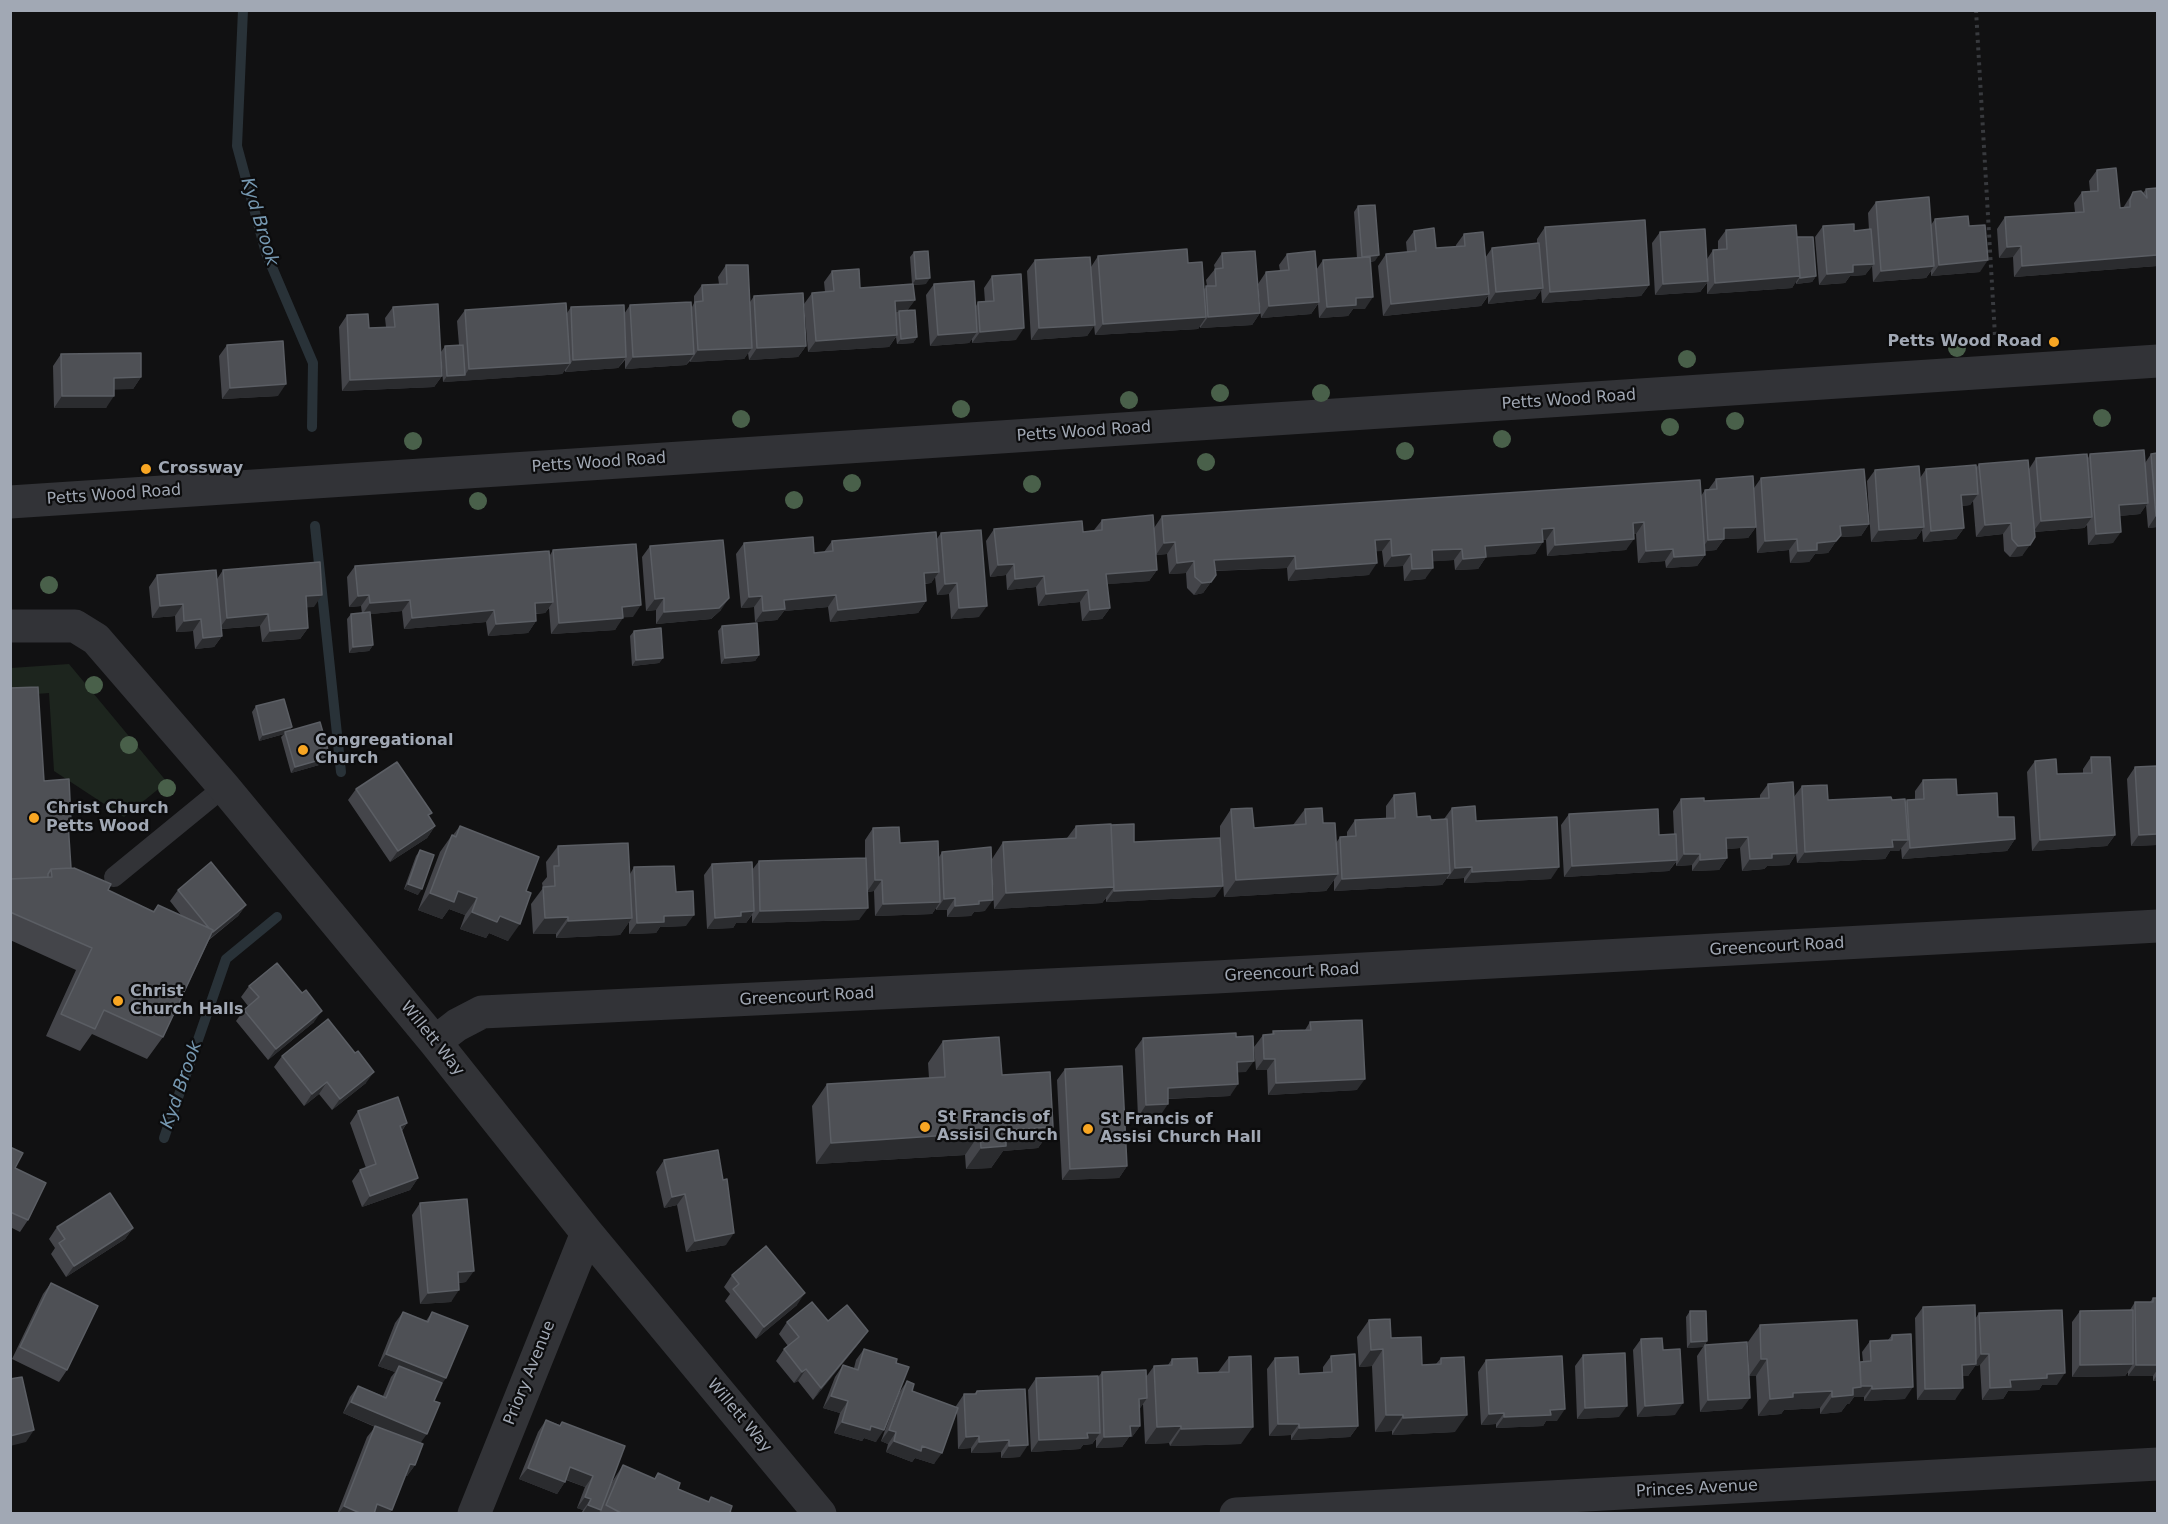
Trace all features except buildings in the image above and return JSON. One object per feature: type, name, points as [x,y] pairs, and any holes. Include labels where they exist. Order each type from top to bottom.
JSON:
[{"type":"street","name":"Petts Wood Road","points":[[10,502],[2157,361]]},
{"type":"street","name":"Willett Way","points":[[10,626],[75,626],[96,639],[224,787],[435,1042],[587,1233],[820,1514]]},
{"type":"street","name":"Greencourt Road","points":[[435,1042],[457,1025],[482,1012],[1216,977],[2157,926]]},
{"type":"street","name":"Priory Avenue","points":[[474,1514],[587,1233]]},
{"type":"street","name":"Princes Avenue","points":[[1236,1514],[2157,1464]]},
{"type":"lane","points":[[114,877],[224,787]]},
{"type":"path","points":[[1976,10],[1997,372]]},
{"type":"shaded area","points":[[69,664],[167,782],[124,817],[54,771],[49,693],[11,696],[11,668]]},
{"type":"waterway","name":"Kyd Brook","points":[[243,10],[237,146],[266,253],[313,363],[312,427]]},
{"type":"waterway","name":"Kyd Brook","points":[[315,526],[341,772]]},
{"type":"waterway","name":"Kyd Brook","points":[[164,1138],[226,959],[277,917]]},
{"type":"place","name":"Petts Wood Road","points":[[2054,342]]},
{"type":"place","name":"Crossway","points":[[146,469]]},
{"type":"place","name":"Congregational Church","points":[[303,750]]},
{"type":"place","name":"Christ Church Petts Wood","points":[[34,818]]},
{"type":"place","name":"Christ Church Halls","points":[[118,1001]]},
{"type":"place","name":"St Francis of Assisi Church","points":[[925,1127]]},
{"type":"place","name":"St Francis of Assisi Church Hall","points":[[1088,1129]]}]
